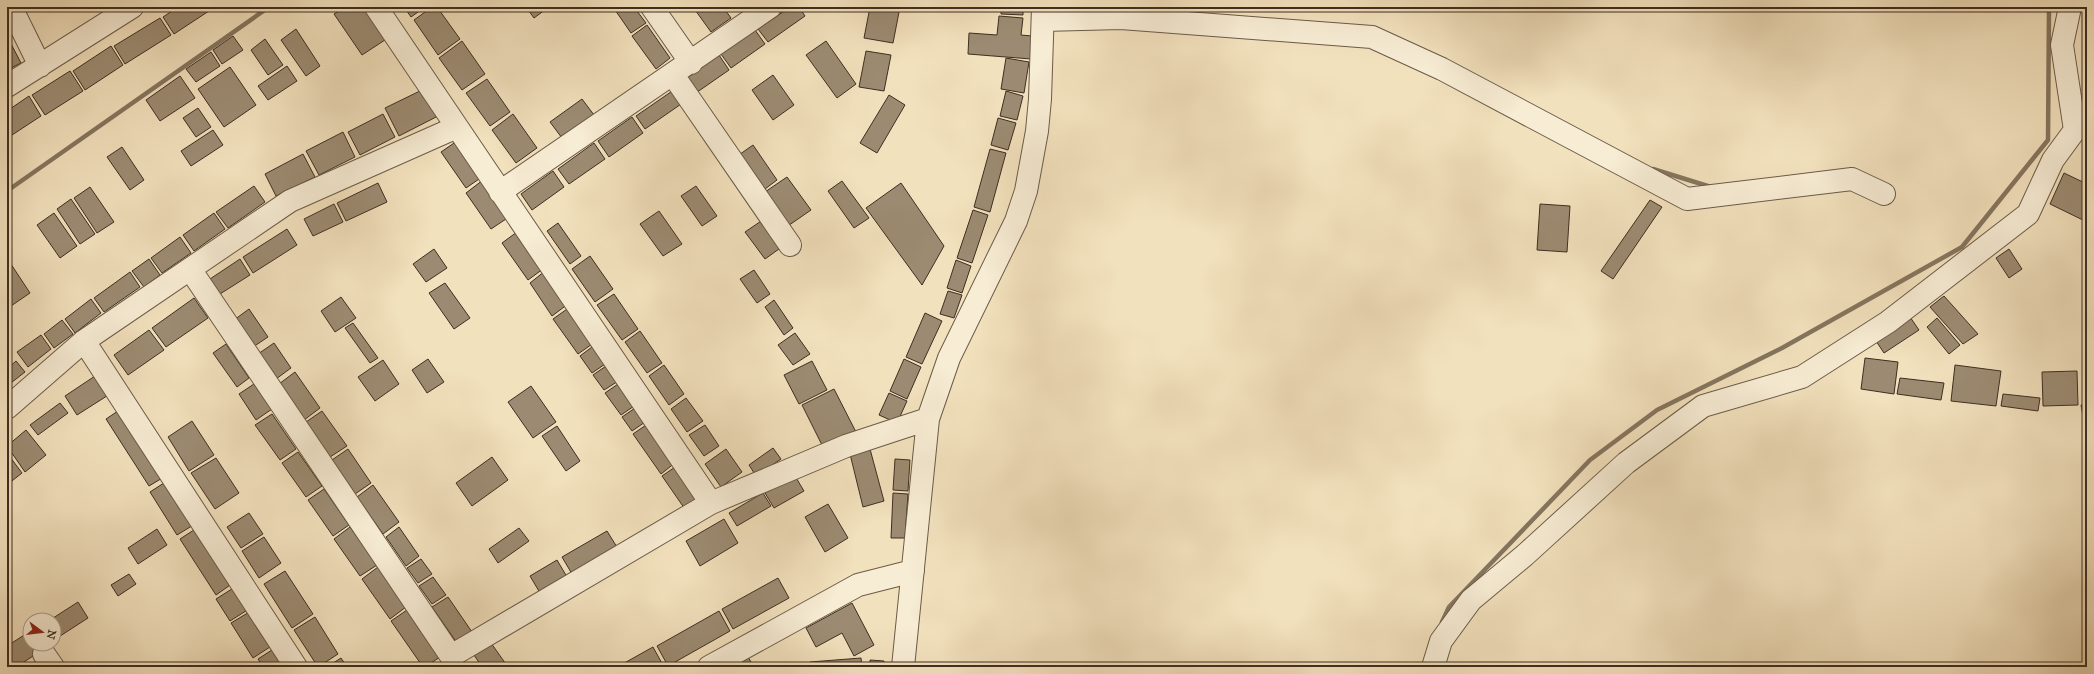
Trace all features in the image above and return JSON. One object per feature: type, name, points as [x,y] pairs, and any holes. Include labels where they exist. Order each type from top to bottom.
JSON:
[{"type":"street","points":[[11,7],[40,66]]},
{"type":"street","points":[[7,86],[132,7]]},
{"type":"street","points":[[376,7],[711,503]]},
{"type":"street","points":[[652,7],[691,63]]},
{"type":"street","points":[[500,192],[691,63],[770,7]]},
{"type":"street","points":[[1433,667],[1441,641],[1471,600],[1525,555],[1626,463],[1703,406],[1802,377],[1888,322],[2028,214],[2053,160],[2081,129],[2062,45],[2070,7]]},
{"type":"street","points":[[903,667],[928,419],[949,358],[1016,221],[1026,191],[1037,131],[1043,14],[1121,18],[1372,37],[1442,69],[1686,199],[1852,179],[1884,194]]},
{"type":"street","points":[[673,75],[790,245]]},
{"type":"street","points":[[7,408],[84,341],[290,202],[457,127]]},
{"type":"street","points":[[190,269],[451,656],[711,503],[846,446],[928,419]]},
{"type":"street","points":[[84,341],[296,667]]},
{"type":"street","points":[[709,667],[858,585],[913,571]]},
{"type":"building","points":[[178,7],[215,7],[174,34],[163,17]]},
{"type":"building","points":[[345,7],[367,7],[388,38],[362,55],[334,14]]},
{"type":"building","points":[[404,7],[425,7],[411,17]]},
{"type":"building","points":[[432,7],[437,7],[460,39],[438,55],[414,20]]},
{"type":"building","points":[[526,7],[549,7],[534,18]]},
{"type":"building","points":[[613,7],[634,7],[646,23],[631,33]]},
{"type":"building","points":[[693,7],[723,7],[731,18],[711,32]]},
{"type":"building","points":[[790,7],[799,7],[805,16],[768,42],[758,29]]},
{"type":"building","points":[[870,7],[900,7],[893,43],[864,38]]},
{"type":"building","points":[[1001,7],[1023,7],[1023,15],[1001,14]]},
{"type":"building","points":[[999,16],[1023,18],[1021,35],[1032,36],[1031,59],[968,54],[969,33],[997,35]]},
{"type":"building","points":[[160,18],[171,35],[125,64],[114,46]]},
{"type":"building","points":[[647,25],[670,58],[656,69],[632,36]]},
{"type":"building","points":[[296,29],[320,66],[306,76],[281,40]]},
{"type":"building","points":[[755,30],[765,44],[731,68],[721,54]]},
{"type":"building","points":[[233,36],[243,50],[222,64],[213,50]]},
{"type":"building","points":[[8,38],[21,63],[7,70],[7,39]]},
{"type":"building","points":[[265,39],[283,65],[268,75],[251,50]]},
{"type":"building","points":[[462,41],[485,74],[462,90],[439,58]]},
{"type":"building","points":[[826,41],[856,84],[837,98],[806,55]]},
{"type":"building","points":[[111,46],[123,65],[85,90],[73,71]]},
{"type":"building","points":[[866,51],[891,55],[884,91],[859,87]]},
{"type":"building","points":[[211,52],[220,66],[196,82],[186,69]]},
{"type":"building","points":[[719,55],[729,70],[693,95],[683,81]]},
{"type":"building","points":[[1006,58],[1029,62],[1024,93],[1001,89]]},
{"type":"building","points":[[287,66],[297,81],[268,100],[258,86]]},
{"type":"building","points":[[230,67],[256,105],[224,127],[198,89]]},
{"type":"building","points":[[70,71],[83,91],[45,115],[32,95]]},
{"type":"building","points":[[773,75],[794,105],[773,120],[752,90]]},
{"type":"building","points":[[180,76],[195,98],[160,121],[146,100]]},
{"type":"building","points":[[487,79],[510,112],[490,126],[466,93]]},
{"type":"building","points":[[678,87],[687,100],[645,129],[636,116]]},
{"type":"building","points":[[426,88],[440,115],[399,136],[385,108]]},
{"type":"building","points":[[1006,91],[1023,96],[1017,120],[1000,116]]},
{"type":"building","points":[[889,95],[905,105],[877,153],[860,143]]},
{"type":"building","points":[[29,96],[41,116],[9,137],[7,134],[7,111]]},
{"type":"building","points":[[582,99],[594,115],[562,138],[550,122]]},
{"type":"building","points":[[198,108],[211,127],[196,137],[183,118]]},
{"type":"building","points":[[383,114],[395,137],[360,155],[348,132]]},
{"type":"building","points":[[513,114],[537,148],[516,163],[492,130]]},
{"type":"building","points":[[632,117],[643,133],[609,157],[598,141]]},
{"type":"building","points":[[998,118],[1016,123],[1008,150],[991,145]]},
{"type":"building","points":[[213,130],[223,145],[191,166],[181,151]]},
{"type":"building","points":[[343,132],[355,157],[319,175],[306,151]]},
{"type":"building","points":[[457,141],[482,177],[466,188],[441,152]]},
{"type":"building","points":[[594,143],[605,159],[569,184],[558,169]]},
{"type":"building","points":[[753,145],[777,180],[761,192],[736,157]]},
{"type":"building","points":[[122,147],[144,180],[130,190],[107,157]]},
{"type":"building","points":[[990,149],[1006,153],[990,212],[974,207]]},
{"type":"building","points":[[303,154],[315,177],[276,196],[265,174]]},
{"type":"building","points":[[553,171],[564,187],[532,210],[521,194]]},
{"type":"building","points":[[2064,173],[2087,184],[2087,222],[2050,204]]},
{"type":"building","points":[[787,177],[811,210],[785,228],[762,194]]},
{"type":"building","points":[[483,180],[509,217],[491,229],[466,193]]},
{"type":"building","points":[[842,181],[869,218],[854,228],[828,191]]},
{"type":"building","points":[[378,183],[387,202],[346,221],[337,203]]},
{"type":"building","points":[[901,183],[944,246],[922,285],[866,208]]},
{"type":"building","points":[[254,186],[265,202],[228,228],[216,212]]},
{"type":"building","points":[[696,186],[717,216],[702,226],[681,196]]},
{"type":"building","points":[[90,187],[114,222],[97,233],[74,198]]},
{"type":"building","points":[[71,199],[95,234],[80,244],[57,209]]},
{"type":"building","points":[[1650,200],[1662,207],[1613,279],[1601,271]]},
{"type":"building","points":[[334,204],[343,222],[313,236],[304,219]]},
{"type":"building","points":[[1540,204],[1570,206],[1567,252],[1537,250]]},
{"type":"building","points":[[973,210],[988,215],[972,263],[957,258]]},
{"type":"building","points":[[659,211],[682,244],[663,256],[640,224]]},
{"type":"building","points":[[54,213],[77,246],[60,258],[37,225]]},
{"type":"building","points":[[214,213],[225,229],[194,251],[183,235]]},
{"type":"building","points":[[767,217],[786,244],[765,259],[745,232]]},
{"type":"building","points":[[558,223],[581,256],[570,264],[547,231]]},
{"type":"building","points":[[287,229],[297,245],[253,273],[243,257]]},
{"type":"building","points":[[517,232],[543,269],[528,280],[502,243]]},
{"type":"building","points":[[180,237],[191,253],[162,273],[151,258]]},
{"type":"building","points":[[434,249],[447,268],[426,282],[413,264]]},
{"type":"building","points":[[2009,249],[2022,269],[2009,278],[1996,258]]},
{"type":"building","points":[[590,256],[613,289],[595,302],[572,269]]},
{"type":"building","points":[[7,258],[30,293],[11,306],[7,300]]},
{"type":"building","points":[[149,259],[160,275],[144,287],[132,271]]},
{"type":"building","points":[[240,259],[250,275],[220,294],[210,279]]},
{"type":"building","points":[[956,260],[971,266],[962,293],[947,288]]},
{"type":"building","points":[[754,270],[770,294],[757,303],[740,279]]},
{"type":"building","points":[[545,271],[568,304],[552,316],[530,283]]},
{"type":"building","points":[[130,272],[140,287],[104,312],[94,298]]},
{"type":"building","points":[[445,283],[470,318],[454,329],[429,293]]},
{"type":"building","points":[[948,291],[962,295],[954,318],[940,314]]},
{"type":"building","points":[[614,294],[638,329],[622,340],[597,305]]},
{"type":"building","points":[[1944,296],[1978,334],[1963,344],[1930,307]]},
{"type":"building","points":[[341,297],[356,318],[335,332],[321,311]]},
{"type":"building","points":[[194,298],[208,318],[166,347],[152,328]]},
{"type":"building","points":[[91,299],[101,313],[75,333],[65,319]]},
{"type":"building","points":[[774,300],[793,328],[784,335],[765,307]]},
{"type":"building","points":[[570,307],[595,342],[578,354],[553,319]]},
{"type":"building","points":[[249,309],[268,337],[253,347],[234,320]]},
{"type":"building","points":[[925,313],[942,321],[922,364],[906,357]]},
{"type":"building","points":[[1910,317],[1919,330],[1884,353],[1876,341]]},
{"type":"building","points":[[1937,318],[1960,345],[1949,354],[1927,327]]},
{"type":"building","points":[[62,320],[73,334],[54,348],[44,334]]},
{"type":"building","points":[[353,323],[378,358],[370,363],[345,328]]},
{"type":"building","points":[[149,330],[164,350],[128,375],[114,355]]},
{"type":"building","points":[[640,331],[662,363],[647,373],[625,342]]},
{"type":"building","points":[[795,333],[810,354],[793,365],[778,345]]},
{"type":"building","points":[[41,335],[51,349],[28,367],[17,352]]},
{"type":"building","points":[[274,343],[291,368],[276,379],[258,354]]},
{"type":"building","points":[[226,344],[249,378],[237,387],[213,353]]},
{"type":"building","points":[[596,344],[608,362],[592,373],[580,356]]},
{"type":"building","points":[[1865,358],[1898,362],[1894,394],[1861,389]]},
{"type":"building","points":[[428,359],[444,382],[427,393],[412,370]]},
{"type":"building","points":[[904,359],[921,367],[907,399],[890,391]]},
{"type":"building","points":[[383,360],[399,384],[375,401],[358,377]]},
{"type":"building","points":[[16,361],[25,372],[7,386],[7,369]]},
{"type":"building","points":[[812,361],[827,390],[799,404],[784,375]]},
{"type":"building","points":[[609,364],[620,380],[604,390],[593,375]]},
{"type":"building","points":[[664,365],[684,394],[669,405],[649,376]]},
{"type":"building","points":[[1955,365],[2001,371],[1996,406],[1951,401]]},
{"type":"building","points":[[2077,371],[2078,405],[2043,406],[2042,372]]},
{"type":"building","points":[[295,372],[320,408],[304,420],[279,384]]},
{"type":"building","points":[[98,374],[110,394],[77,415],[65,396]]},
{"type":"building","points":[[1900,378],[1944,383],[1941,400],[1897,394]]},
{"type":"building","points":[[621,382],[637,404],[621,415],[605,393]]},
{"type":"building","points":[[254,384],[272,409],[256,420],[239,394]]},
{"type":"building","points":[[531,386],[556,422],[533,438],[508,402]]},
{"type":"building","points":[[834,389],[856,432],[824,449],[802,405]]},
{"type":"building","points":[[889,393],[907,401],[897,423],[879,415]]},
{"type":"building","points":[[2003,394],[2040,398],[2038,411],[2001,406]]},
{"type":"building","points":[[686,398],[703,421],[687,432],[671,409]]},
{"type":"building","points":[[60,403],[68,413],[38,435],[30,425]]},
{"type":"building","points":[[2087,404],[2087,421],[2084,421],[2081,405]]},
{"type":"building","points":[[638,406],[648,420],[632,431],[622,417]]},
{"type":"building","points":[[121,409],[164,477],[149,486],[106,419]]},
{"type":"building","points":[[322,411],[347,446],[330,457],[306,422]]},
{"type":"building","points":[[272,414],[296,449],[280,460],[255,425]]},
{"type":"building","points":[[192,421],[214,455],[189,471],[168,437]]},
{"type":"building","points":[[649,423],[676,462],[661,474],[633,434]]},
{"type":"building","points":[[705,425],[719,446],[704,456],[689,435]]},
{"type":"building","points":[[557,426],[580,461],[566,471],[542,436]]},
{"type":"building","points":[[26,430],[46,455],[25,472],[7,446]]},
{"type":"building","points":[[773,448],[781,459],[756,476],[749,465]]},
{"type":"building","points":[[348,449],[371,483],[355,494],[332,460]]},
{"type":"building","points":[[726,449],[742,472],[721,487],[705,464]]},
{"type":"building","points":[[870,449],[884,501],[863,507],[850,454]]},
{"type":"building","points":[[298,452],[322,486],[306,497],[282,463]]},
{"type":"building","points":[[7,453],[22,473],[8,484],[7,483]]},
{"type":"building","points":[[492,457],[508,480],[472,506],[456,483]]},
{"type":"building","points":[[216,458],[239,493],[215,509],[191,473]]},
{"type":"building","points":[[895,459],[910,460],[908,491],[893,490]]},
{"type":"building","points":[[678,465],[703,501],[687,512],[662,476]]},
{"type":"building","points":[[795,476],[804,491],[774,508],[765,493]]},
{"type":"building","points":[[167,481],[195,524],[177,535],[150,492]]},
{"type":"building","points":[[373,485],[399,522],[383,534],[357,497]]},
{"type":"building","points":[[324,489],[349,525],[333,536],[308,500]]},
{"type":"building","points":[[763,493],[771,506],[737,526],[729,513]]},
{"type":"building","points":[[893,493],[908,494],[905,538],[891,538]]},
{"type":"building","points":[[828,504],[848,538],[825,552],[805,517]]},
{"type":"building","points":[[249,513],[263,534],[241,548],[227,527]]},
{"type":"building","points":[[724,519],[738,543],[700,566],[686,541]]},
{"type":"building","points":[[350,527],[377,565],[360,576],[334,539]]},
{"type":"building","points":[[399,527],[419,556],[406,566],[386,537]]},
{"type":"building","points":[[197,528],[233,583],[216,595],[180,539]]},
{"type":"building","points":[[519,528],[529,541],[498,563],[489,549]]},
{"type":"building","points":[[157,529],[167,545],[138,564],[128,548]]},
{"type":"building","points":[[607,531],[620,552],[575,579],[562,557]]},
{"type":"building","points":[[264,537],[281,563],[259,578],[242,551]]},
{"type":"building","points":[[421,559],[432,574],[418,583],[407,568]]},
{"type":"building","points":[[557,560],[570,582],[543,598],[530,576]]},
{"type":"building","points":[[378,567],[406,607],[390,619],[362,579]]},
{"type":"building","points":[[285,571],[313,614],[292,628],[264,584]]},
{"type":"building","points":[[129,574],[136,584],[118,596],[111,585]]},
{"type":"building","points":[[433,577],[446,595],[432,604],[419,586]]},
{"type":"building","points":[[778,578],[789,598],[733,629],[722,609]]},
{"type":"building","points":[[235,587],[249,609],[230,621],[216,599]]},
{"type":"building","points":[[448,597],[472,632],[457,643],[432,607]]},
{"type":"building","points":[[78,602],[88,618],[62,635],[62,612]]},
{"type":"building","points":[[852,603],[874,645],[854,656],[842,633],[816,647],[806,628]]},
{"type":"building","points":[[407,610],[440,657],[425,667],[423,667],[391,621]]},
{"type":"building","points":[[251,611],[273,645],[253,658],[231,623]]},
{"type":"building","points":[[719,611],[730,631],[668,666],[657,646]]},
{"type":"building","points":[[315,617],[338,654],[318,667],[294,630]]},
{"type":"building","points":[[22,636],[22,652],[39,652],[16,667],[7,667],[7,646]]},
{"type":"building","points":[[491,643],[508,667],[482,667],[474,655]]},
{"type":"building","points":[[653,647],[664,667],[619,667],[619,666]]},
{"type":"building","points":[[275,648],[285,663],[278,667],[263,667],[258,659]]},
{"type":"building","points":[[748,657],[754,667],[729,667]]},
{"type":"building","points":[[341,658],[347,667],[327,667]]},
{"type":"building","points":[[861,658],[862,667],[810,667],[810,662]]},
{"type":"building","points":[[870,660],[884,661],[883,667],[870,667]]},
{"type":"waterway","points":[[7,191],[269,7]]},
{"type":"waterway","points":[[1062,7],[1090,8]]},
{"type":"waterway","points":[[1442,622],[1449,607],[1590,460],[1657,410],[1782,348],[1962,247],[2048,140],[2049,7]]},
{"type":"waterway","points":[[1653,169],[1711,187]]}]
